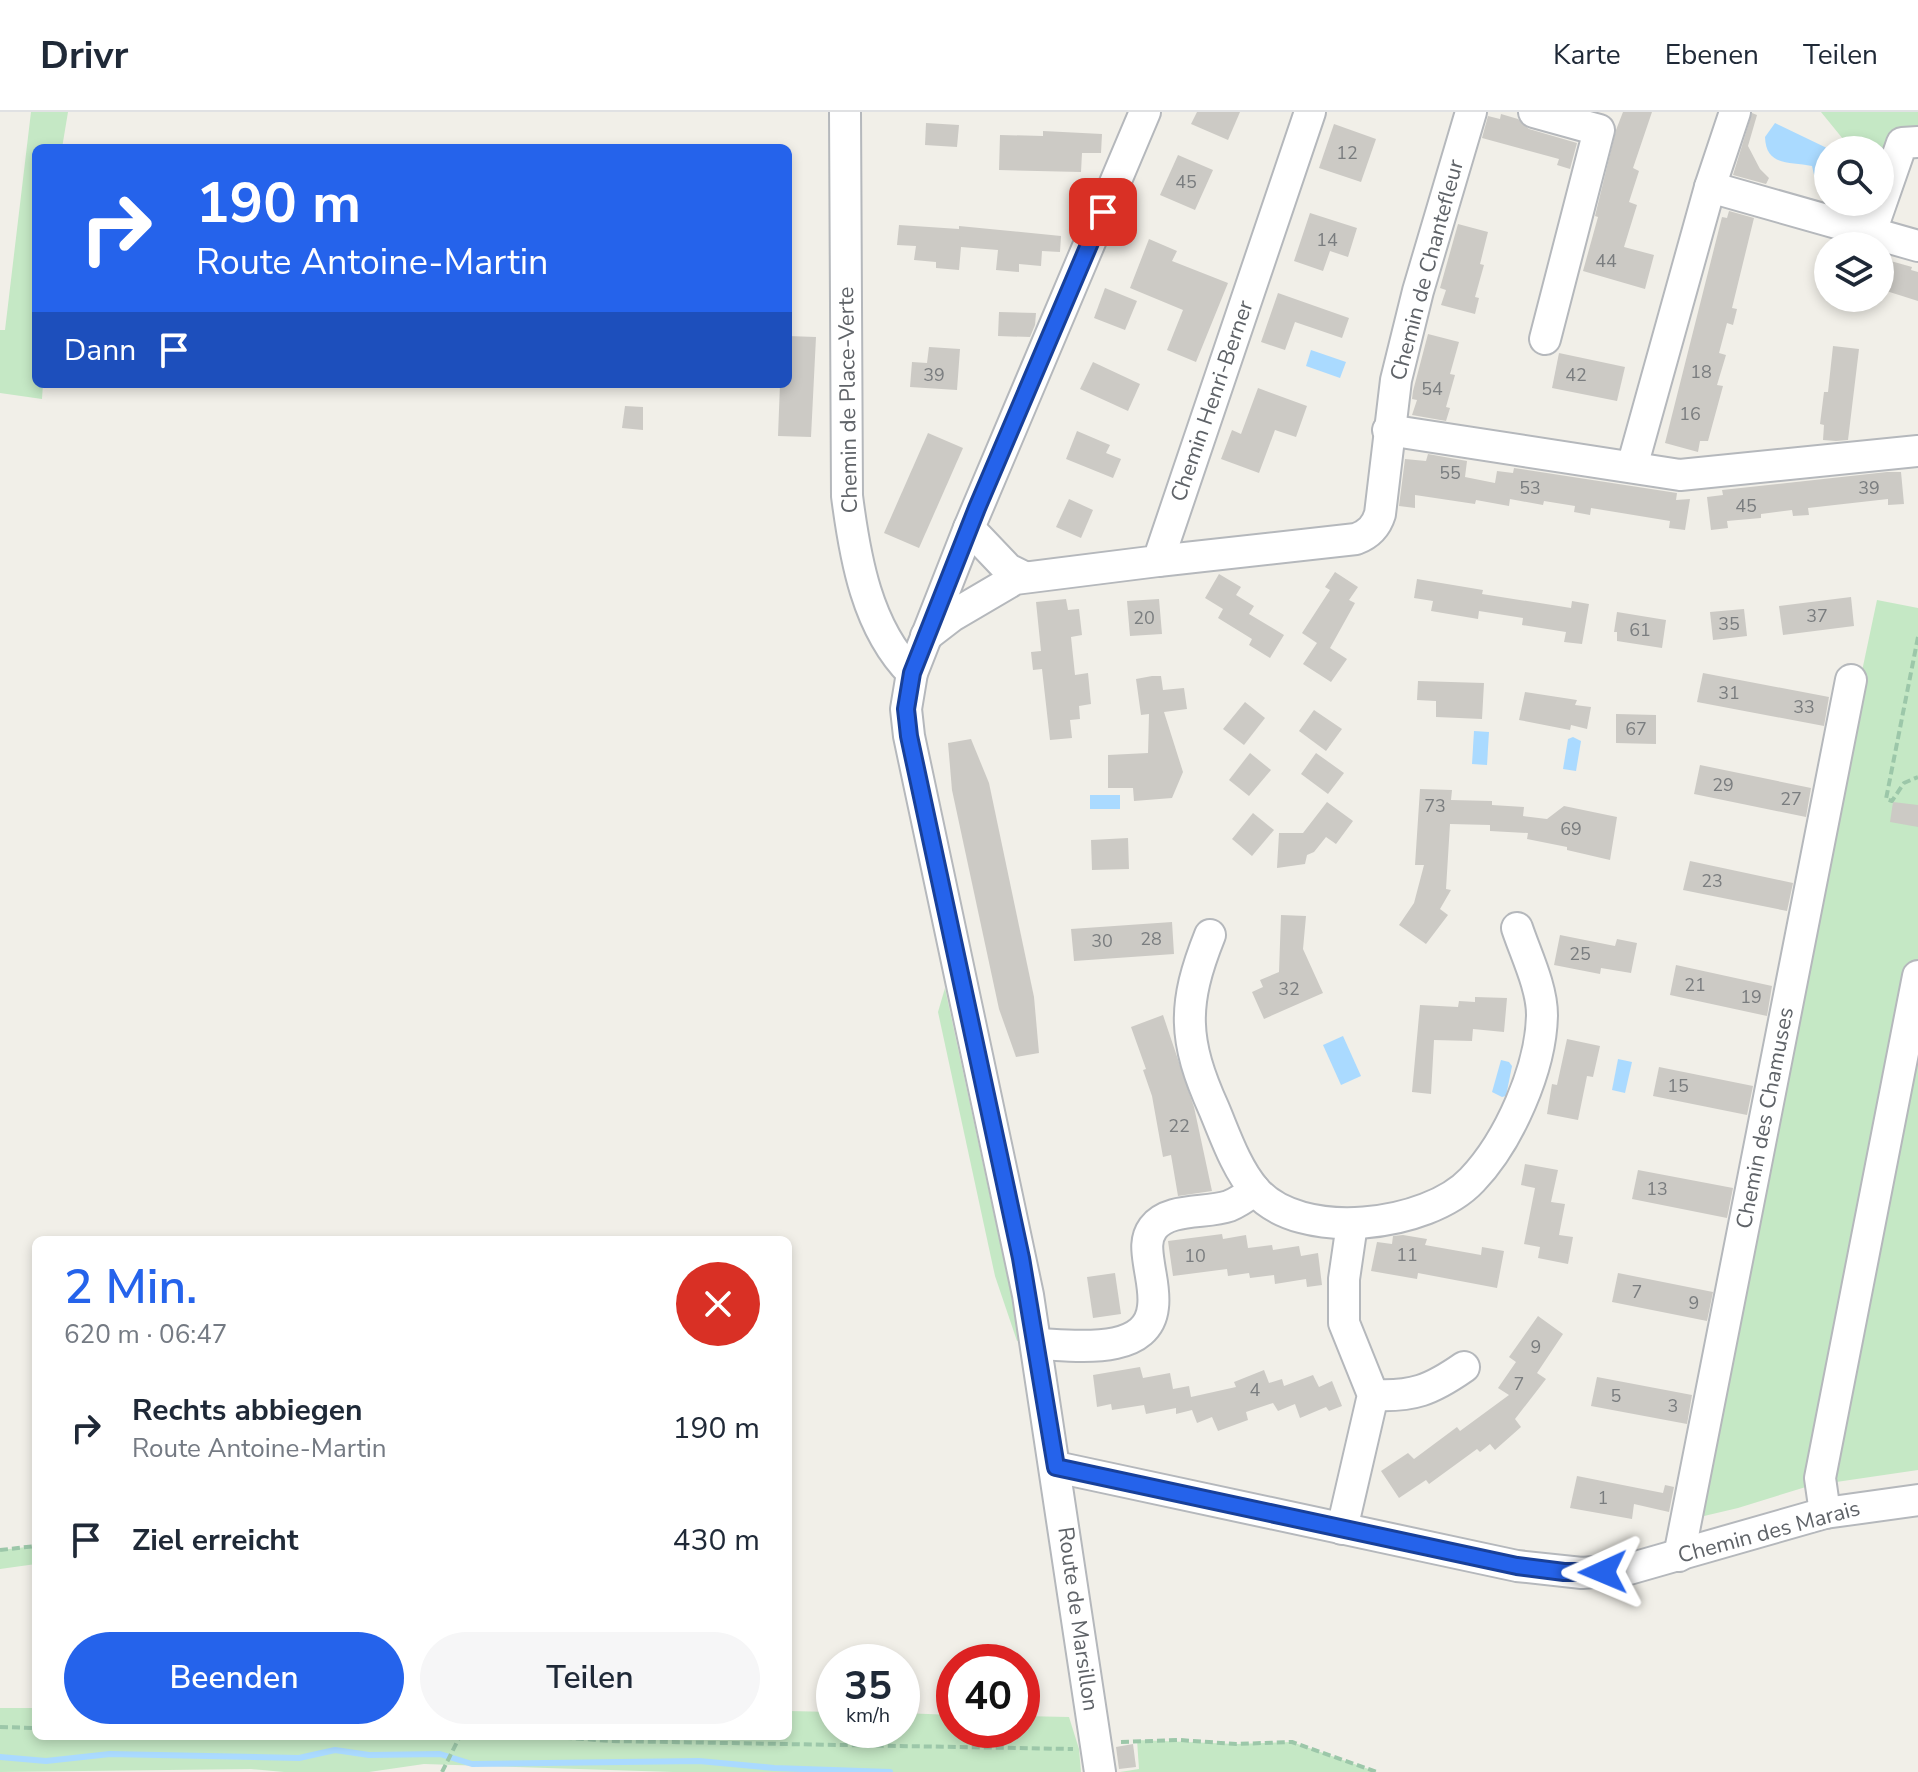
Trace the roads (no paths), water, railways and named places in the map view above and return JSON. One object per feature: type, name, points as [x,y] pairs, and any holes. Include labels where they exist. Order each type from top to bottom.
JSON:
[{"type":"street","name":"Chemin de Place-Verte","points":[[845,112],[847,496],[871,607],[893,650],[912,673]]},
{"type":"street","name":"Route de Marsillon","points":[[1098,1759],[1056,1467],[1021,1258],[909,736],[906,709],[912,673],[969,528],[1145,112]]},
{"type":"street","name":"Chemin Henri-Berner","points":[[1158,561],[1310,112]]},
{"type":"street","name":"Chemin de Chantefleur","points":[[1158,561],[1356,539],[1367,535],[1377,524],[1396,380],[1418,291],[1471,112]]},
{"type":"street","points":[[1534,112],[1599,130],[1545,339]]},
{"type":"street","points":[[1632,467],[1710,187],[1735,112]]},
{"type":"street","points":[[1710,187],[1871,232],[1902,143],[1918,142]]},
{"type":"street","points":[[1894,239],[1918,246]]},
{"type":"street","points":[[1388,430],[1662,474],[1699,475],[1918,451]]},
{"type":"street","points":[[969,528],[1008,569],[1024,577]]},
{"type":"street","points":[[926,636],[952,616],[1006,584],[1024,577],[1158,561]]},
{"type":"street","name":"Chemin des Chamuses","points":[[1679,1556],[1851,680]]},
{"type":"street","points":[[1210,935],[1195,972],[1188,1018],[1200,1079],[1226,1137],[1255,1190],[1286,1212],[1320,1222],[1352,1224],[1410,1212],[1436,1204],[1458,1192],[1484,1166],[1509,1127],[1528,1083],[1541,1025],[1539,995],[1517,928]]},
{"type":"street","points":[[1825,1513],[1820,1478],[1918,976]]},
{"type":"street","points":[[1036,1344],[1114,1344],[1135,1336],[1149,1323],[1153,1309],[1147,1251],[1151,1231],[1163,1219],[1229,1206],[1255,1190]]},
{"type":"street","points":[[1342,1529],[1373,1395],[1344,1323],[1344,1279],[1352,1224]]},
{"type":"street","points":[[1373,1395],[1416,1393],[1464,1367]]},
{"type":"street","name":"Chemin des Marais","points":[[1056,1467],[1517,1566],[1564,1572],[1629,1569],[1825,1513],[1918,1500]]},
{"type":"water","points":[[1775,123],[1814,142],[1814,175],[1812,166],[1775,158],[1766,147],[1765,137]]},
{"type":"water","points":[[1311,350],[1346,362],[1340,378],[1306,366]]},
{"type":"water","points":[[1474,731],[1489,732],[1487,765],[1472,764]]},
{"type":"water","points":[[1573,737],[1581,741],[1576,771],[1563,769],[1568,739]]},
{"type":"water","points":[[1090,795],[1120,795],[1120,809],[1090,809]]},
{"type":"water","points":[[1343,1036],[1361,1076],[1341,1085],[1323,1045]]},
{"type":"water","points":[[1618,1059],[1632,1062],[1625,1093],[1612,1090]]},
{"type":"water","points":[[1501,1060],[1512,1066],[1506,1096],[1502,1097],[1492,1092]]},
{"type":"waterway","points":[[0,1757],[46,1761],[110,1754],[299,1758],[335,1750],[369,1755],[440,1754],[472,1764],[699,1761],[774,1768],[890,1772]]}]
